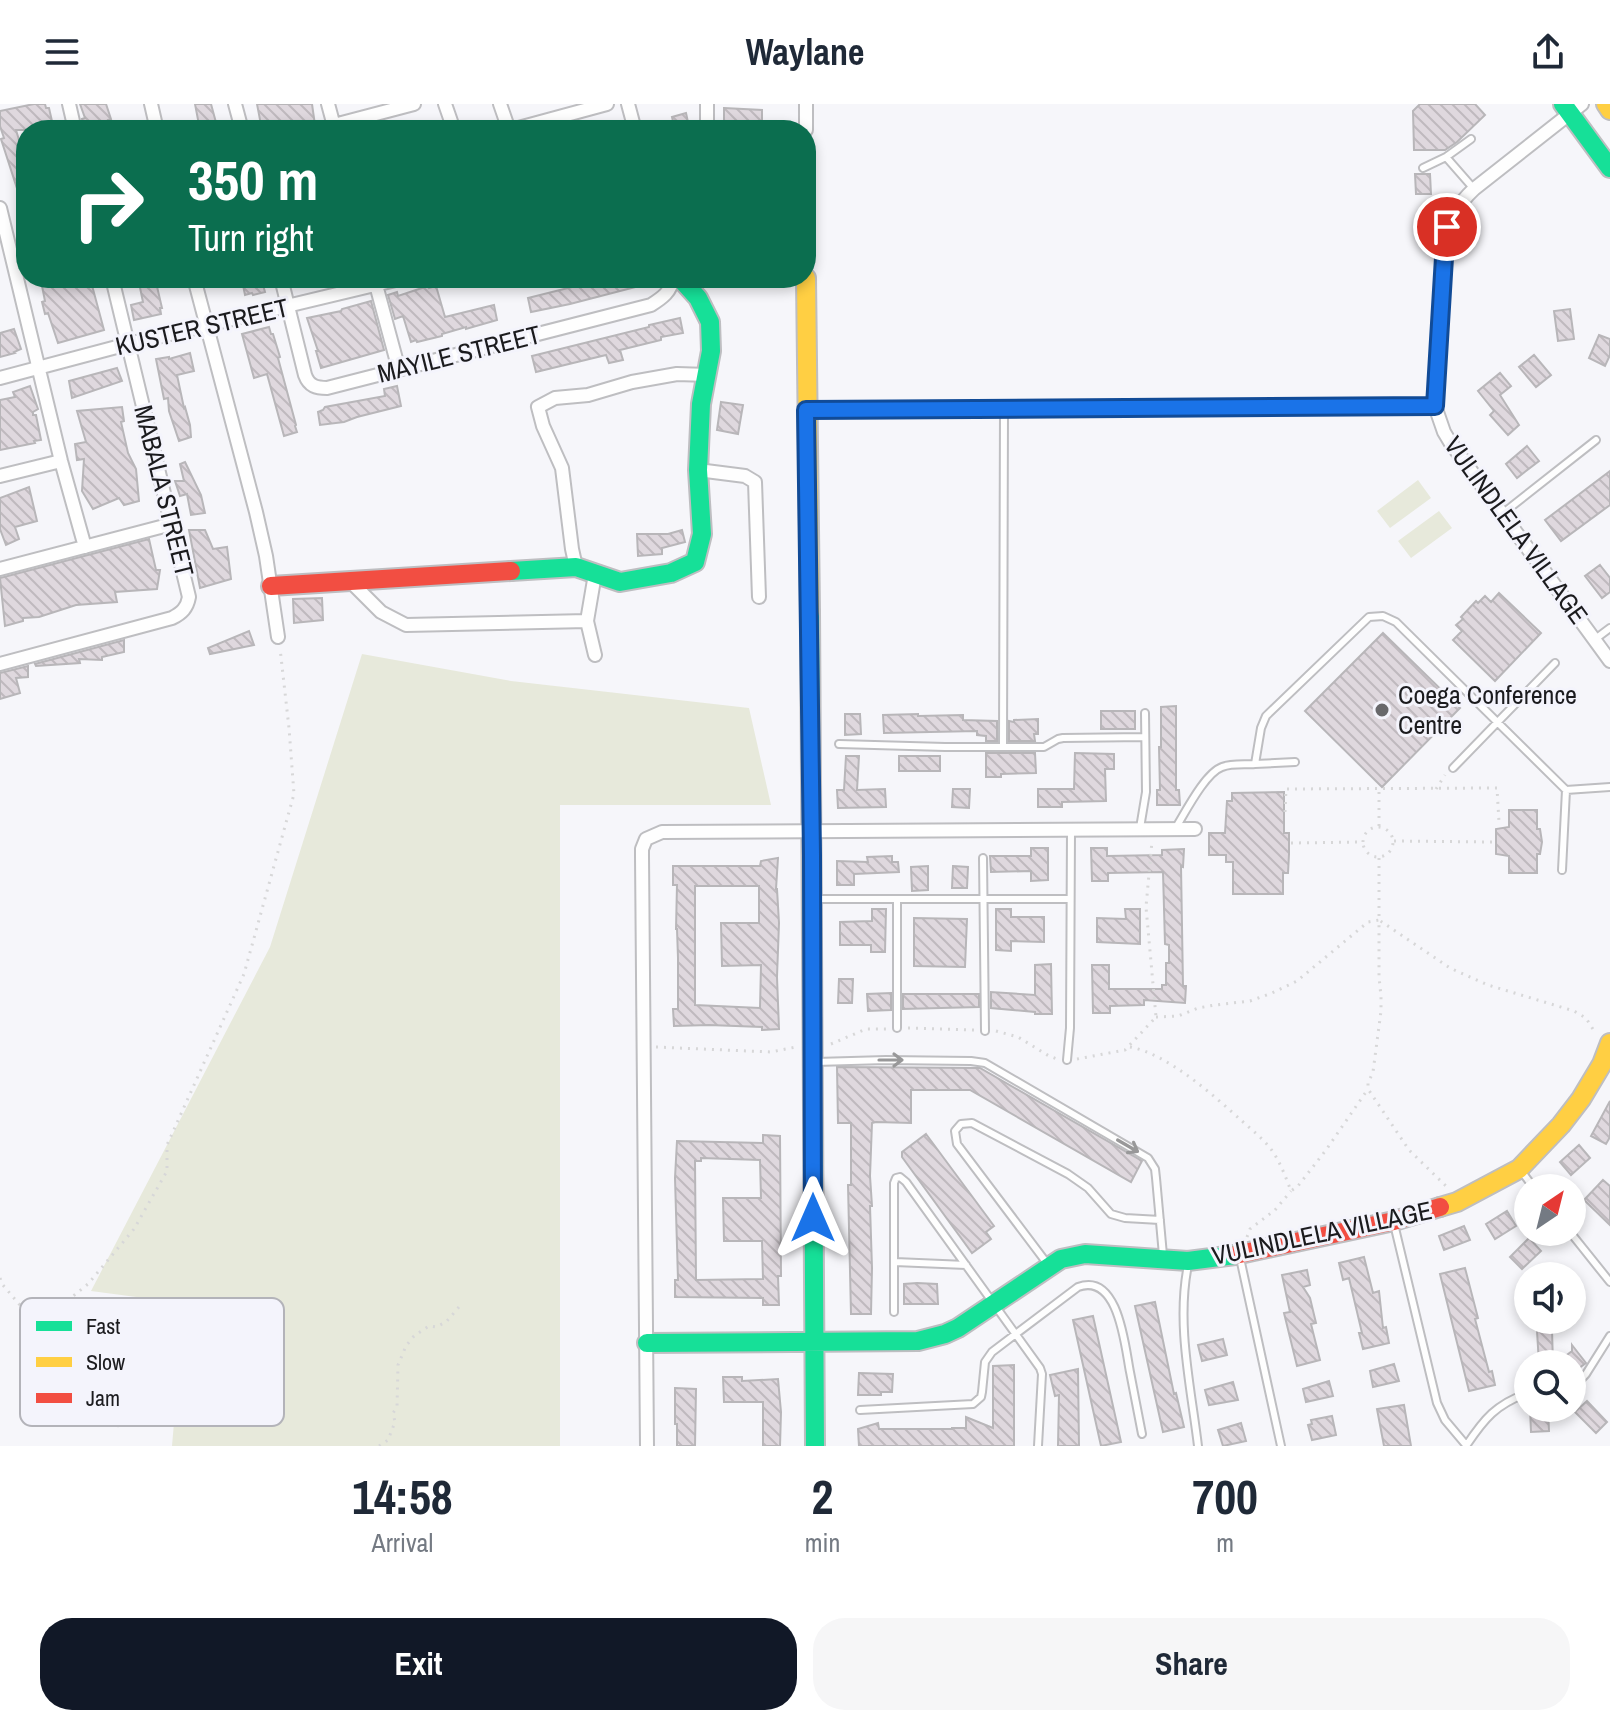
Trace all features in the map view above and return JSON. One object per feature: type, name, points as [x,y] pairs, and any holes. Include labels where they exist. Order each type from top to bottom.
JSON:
[{"type":"street","points":[[361,120],[414,104]]},
{"type":"street","points":[[547,120],[607,104]]},
{"type":"street","points":[[1606,104],[1610,110]]},
{"type":"street","points":[[1571,107],[1610,168]]},
{"type":"street","name":"VULINDLELA VILLAGE","points":[[1571,107],[1474,189],[1452,215],[1445,241],[1435,406],[1450,442],[1610,661]]},
{"type":"street","points":[[0,209],[16,272]]},
{"type":"street","points":[[20,288],[85,547]]},
{"type":"street","name":"MABALA STREET","points":[[0,664],[172,618],[184,611],[187,605],[189,597],[114,288]]},
{"type":"street","points":[[196,288],[246,468],[266,556],[278,637]]},
{"type":"street","points":[[283,288],[288,307]]},
{"type":"street","name":"KUSTER STREET","points":[[0,378],[355,288]]},
{"type":"street","points":[[378,288],[399,370]]},
{"type":"street","name":"MAYILE STREET","points":[[288,307],[305,375],[314,387],[327,388],[651,305],[670,288]]},
{"type":"street","points":[[271,586],[576,567],[620,582],[671,573],[695,562],[702,534],[698,470],[701,404],[711,351],[710,322],[698,298],[689,288]]},
{"type":"street","points":[[806,288],[815,1446]]},
{"type":"street","points":[[576,567],[562,468],[538,407],[555,398],[588,395],[632,382],[677,374],[708,375]]},
{"type":"street","points":[[806,410],[1435,406]]},
{"type":"street","points":[[0,476],[61,461]]},
{"type":"street","points":[[698,470],[745,476],[755,482],[759,597]]},
{"type":"street","points":[[0,569],[172,524]]},
{"type":"street","points":[[595,574],[587,621],[595,655]]},
{"type":"street","points":[[349,580],[381,612],[406,625],[587,621]]},
{"type":"street","points":[[647,1446],[642,856],[646,839],[662,832],[1195,829]]},
{"type":"street","name":"VULINDLELA VILLAGE","points":[[647,1343],[918,1341],[958,1328],[1049,1266],[1073,1255],[1188,1261],[1239,1255],[1394,1221],[1457,1202],[1519,1169],[1561,1125],[1607,1056]]},
{"type":"lane","points":[[1423,168],[1446,157],[1471,139]]},
{"type":"lane","points":[[1446,157],[1474,189]]},
{"type":"lane","points":[[1003,747],[1004,409]]},
{"type":"lane","points":[[1502,514],[1596,440]]},
{"type":"lane","points":[[1255,764],[1266,716],[1369,617],[1383,616],[1396,622],[1566,790],[1562,870]]},
{"type":"lane","points":[[1594,640],[1610,628]]},
{"type":"lane","points":[[1453,768],[1555,663]]},
{"type":"lane","points":[[1145,713],[1146,830]]},
{"type":"lane","points":[[839,744],[1044,747],[1063,738],[1144,737]]},
{"type":"lane","points":[[1175,830],[1207,780],[1224,765],[1295,762]]},
{"type":"lane","points":[[1566,790],[1610,787]]},
{"type":"lane","points":[[1067,1060],[1070,1028],[1071,831]]},
{"type":"lane","points":[[983,858],[985,1031]]},
{"type":"lane","points":[[812,899],[1070,899]]},
{"type":"lane","points":[[897,899],[897,1028]]},
{"type":"lane","points":[[812,1054],[985,1063],[1148,1158],[1155,1169],[1164,1260]]},
{"type":"lane","points":[[1049,1266],[957,1144],[955,1131],[961,1124],[972,1123],[1068,1174],[1088,1188],[1111,1214],[1160,1220]]},
{"type":"lane","points":[[1519,1169],[1523,1174]]},
{"type":"lane","points":[[894,1312],[894,1183],[900,1177],[1037,1363],[1042,1374],[1038,1446]]},
{"type":"lane","points":[[1394,1221],[1437,1403],[1445,1420],[1466,1446],[1482,1421],[1494,1409],[1514,1398]]},
{"type":"lane","points":[[1581,1246],[1610,1282]]},
{"type":"lane","points":[[1239,1255],[1281,1446]]},
{"type":"lane","points":[[1188,1261],[1183,1341],[1198,1446]]},
{"type":"lane","points":[[895,1262],[966,1265]]},
{"type":"lane","points":[[860,1410],[973,1404],[981,1397],[984,1368],[996,1348],[1078,1287],[1085,1285],[1098,1287],[1111,1300],[1120,1321],[1142,1434]]},
{"type":"lane","points":[[1586,1374],[1610,1336]]},
{"type":"path","points":[[71,1298],[88,1284],[134,1229],[167,1171],[167,1145],[244,974],[294,794],[278,637]]},
{"type":"path","points":[[1436,789],[1445,774],[1453,768]]},
{"type":"path","points":[[1285,812],[1286,789],[1497,788],[1499,822]]},
{"type":"path","points":[[1379,789],[1379,827]]},
{"type":"path","points":[[1379,827],[1386,829],[1394,841],[1387,855],[1379,858],[1365,849],[1363,842],[1365,834],[1379,827]]},
{"type":"path","points":[[1146,830],[1150,878],[1146,907],[1156,1017]]},
{"type":"path","points":[[1394,841],[1492,842]]},
{"type":"path","points":[[1291,843],[1363,842]]},
{"type":"path","points":[[1379,858],[1381,1011],[1368,1089],[1409,1150],[1457,1202]]},
{"type":"path","points":[[644,1046],[771,1052],[801,1045],[812,1054],[866,1029],[945,1028],[1007,1033],[1049,1056],[1067,1060],[1121,1052],[1156,1017],[1178,1016],[1198,1008],[1250,1001],[1297,981],[1368,922],[1379,920],[1450,968],[1488,985],[1574,1011],[1586,1018],[1607,1056]]},
{"type":"path","points":[[1128,1047],[1142,1049],[1157,1057],[1229,1109],[1274,1153],[1291,1191]]},
{"type":"path","points":[[1239,1255],[1250,1229],[1275,1210],[1298,1186],[1368,1089]]},
{"type":"path","points":[[0,1278],[20,1305]]},
{"type":"path","points":[[379,1446],[388,1440],[395,1422],[393,1413],[397,1407],[398,1365],[406,1346],[429,1326],[436,1327],[446,1322],[459,1307]]},
{"type":"shaded area","points":[[1418,480],[1431,498],[1390,528],[1377,511]]},
{"type":"shaded area","points":[[1439,511],[1452,528],[1411,558],[1398,541]]},
{"type":"shaded area","points":[[362,654],[511,681],[749,708],[771,805],[560,805],[560,1446],[172,1446],[174,1426],[284,1426],[284,1298],[144,1298],[91,1291],[270,947]]},
{"type":"building","points":[[45,104],[52,120],[16,120],[16,185],[1,139],[4,138],[0,111]]},
{"type":"building","points":[[80,104],[106,104],[111,119],[82,120],[85,118]]},
{"type":"building","points":[[195,104],[211,104],[215,120],[198,120]]},
{"type":"building","points":[[257,104],[312,104],[314,120],[260,120]]},
{"type":"building","points":[[1420,104],[1475,104],[1485,115],[1445,150],[1414,150],[1413,111]]},
{"type":"building","points":[[724,108],[762,110],[762,120],[724,120]]},
{"type":"building","points":[[686,113],[688,120],[673,120],[672,117]]},
{"type":"building","points":[[1415,174],[1430,174],[1431,194],[1416,194]]},
{"type":"building","points":[[42,288],[93,288],[104,330],[58,343],[48,313],[45,314],[42,302],[45,301]]},
{"type":"building","points":[[140,288],[157,288],[161,314],[134,320],[131,305],[143,302]]},
{"type":"building","points":[[244,288],[264,288],[265,292],[253,295],[245,295]]},
{"type":"building","points":[[422,288],[437,288],[445,317],[494,305],[497,320],[411,342],[403,316],[395,319],[388,295],[397,292],[398,296]]},
{"type":"building","points":[[568,288],[632,288],[531,312],[528,298]]},
{"type":"building","points":[[371,301],[384,350],[321,368],[307,318]]},
{"type":"building","points":[[1570,309],[1574,339],[1558,341],[1554,311]]},
{"type":"building","points":[[680,318],[683,333],[620,350],[623,360],[609,363],[606,355],[536,372],[532,356]]},
{"type":"building","points":[[269,327],[280,357],[297,432],[284,436],[267,374],[254,378],[242,334]]},
{"type":"building","points":[[14,329],[21,349],[0,357],[0,333]]},
{"type":"building","points":[[1599,335],[1610,339],[1610,355],[1605,366],[1589,358]]},
{"type":"building","points":[[190,353],[194,371],[177,375],[191,437],[179,441],[168,398],[164,399],[156,359]]},
{"type":"building","points":[[1534,355],[1551,375],[1536,387],[1519,367]]},
{"type":"building","points":[[117,368],[122,381],[72,398],[69,381]]},
{"type":"building","points":[[1500,373],[1511,386],[1500,395],[1519,425],[1508,435],[1490,415],[1494,411],[1478,391]]},
{"type":"building","points":[[30,386],[38,409],[33,415],[36,415],[41,440],[0,450],[0,400],[15,397],[13,392]]},
{"type":"building","points":[[397,386],[401,406],[344,422],[320,425],[318,412],[325,407],[385,396],[384,389]]},
{"type":"building","points":[[721,402],[743,405],[738,434],[717,430]]},
{"type":"building","points":[[122,407],[124,421],[121,422],[128,453],[136,469],[139,501],[124,505],[119,498],[93,509],[82,491],[84,459],[77,460],[75,444],[86,442],[77,411]]},
{"type":"building","points":[[1527,446],[1539,461],[1517,478],[1506,464]]},
{"type":"building","points":[[185,462],[201,495],[205,513],[191,515],[187,494],[180,496],[175,481],[184,481],[180,464]]},
{"type":"building","points":[[1610,471],[1610,505],[1561,541],[1545,520]]},
{"type":"building","points":[[29,487],[37,521],[15,527],[19,539],[6,545],[0,529],[0,498]]},
{"type":"building","points":[[189,530],[205,530],[213,549],[227,547],[231,579],[200,588]]},
{"type":"building","points":[[682,530],[685,542],[662,548],[662,554],[638,556],[637,534],[668,534]]},
{"type":"building","points":[[149,539],[156,570],[160,570],[157,589],[115,592],[117,602],[76,605],[39,617],[23,618],[23,621],[5,626],[0,578]]},
{"type":"building","points":[[1600,565],[1610,578],[1610,592],[1602,598],[1585,576]]},
{"type":"building","points":[[1499,593],[1541,633],[1495,681],[1453,640],[1462,631],[1456,625],[1476,601],[1478,603],[1485,596],[1491,602]]},
{"type":"building","points":[[322,598],[323,620],[294,623],[293,599]]},
{"type":"building","points":[[249,631],[254,645],[210,654],[208,648]]},
{"type":"building","name":"Coega Conference Centre","points":[[1383,633],[1460,708],[1382,787],[1305,711]]},
{"type":"building","points":[[124,640],[124,652],[102,657],[102,660],[35,664]]},
{"type":"building","points":[[28,666],[28,677],[16,678],[20,693],[0,699],[0,673]]},
{"type":"building","points":[[1176,706],[1176,790],[1179,790],[1180,805],[1157,805],[1161,707]]},
{"type":"building","points":[[1101,711],[1135,711],[1135,729],[1101,729]]},
{"type":"building","points":[[845,714],[860,714],[861,734],[845,735]]},
{"type":"building","points":[[883,715],[963,715],[963,720],[997,721],[997,741],[986,741],[986,736],[977,735],[977,731],[884,733]]},
{"type":"building","points":[[1038,719],[1035,741],[1009,741],[1009,721]]},
{"type":"building","points":[[986,753],[1035,753],[1036,773],[986,777]]},
{"type":"building","points":[[1075,753],[1114,754],[1114,769],[1105,769],[1106,801],[1062,802],[1062,807],[1038,807],[1038,789],[1074,789]]},
{"type":"building","points":[[846,756],[859,756],[857,790],[885,789],[886,807],[838,808],[837,790],[844,790]]},
{"type":"building","points":[[899,756],[940,756],[940,771],[899,771]]},
{"type":"building","points":[[953,789],[970,789],[969,808],[952,807]]},
{"type":"building","points":[[1284,792],[1284,833],[1289,833],[1289,854],[1288,873],[1283,873],[1283,894],[1233,894],[1233,862],[1226,862],[1226,855],[1209,855],[1209,833],[1225,833],[1227,801],[1232,801],[1232,793]]},
{"type":"building","points":[[1509,810],[1537,810],[1537,829],[1540,829],[1542,842],[1540,854],[1537,854],[1537,873],[1509,873],[1509,856],[1496,854],[1496,829],[1509,827]]},
{"type":"building","points":[[1031,848],[1048,848],[1048,880],[1031,881],[1031,871],[991,872],[990,856],[1031,856]]},
{"type":"building","points":[[1091,848],[1107,848],[1107,856],[1162,855],[1162,850],[1184,849],[1181,866],[1185,1003],[1144,1000],[1144,1005],[1110,1006],[1110,1013],[1093,1013],[1092,965],[1109,965],[1109,989],[1162,989],[1162,985],[1166,985],[1169,945],[1165,944],[1163,872],[1108,873],[1108,881],[1092,881]]},
{"type":"building","points":[[892,856],[892,862],[898,862],[899,872],[854,874],[854,885],[837,885],[837,861],[868,862],[867,857]]},
{"type":"building","points":[[778,858],[779,1029],[674,1026],[673,1009],[678,1009],[678,958],[677,885],[673,885],[673,866],[760,866],[761,861]],"holes":[[[695,886],[759,886],[759,923],[721,923],[722,966],[761,965],[760,1008],[695,1005]]]},
{"type":"building","points":[[928,866],[928,890],[912,891],[911,867]]},
{"type":"building","points":[[953,866],[968,867],[967,888],[952,888]]},
{"type":"building","points":[[872,909],[886,909],[885,952],[871,952],[871,945],[840,945],[840,922],[872,921]]},
{"type":"building","points":[[996,909],[1011,909],[1011,917],[1044,917],[1044,942],[1011,941],[1011,951],[996,950]]},
{"type":"building","points":[[1125,909],[1140,909],[1140,944],[1097,942],[1097,918],[1126,919]]},
{"type":"building","points":[[914,918],[967,919],[965,967],[914,966]]},
{"type":"building","points":[[1051,964],[1052,1014],[991,1008],[991,992],[1035,995],[1035,965]]},
{"type":"building","points":[[839,979],[853,979],[852,1003],[838,1003]]},
{"type":"building","points":[[891,993],[891,1010],[868,1011],[867,994]]},
{"type":"building","points":[[903,994],[979,994],[979,1007],[903,1009]]},
{"type":"building","points":[[837,1067],[980,1068],[1142,1161],[1131,1182],[970,1090],[911,1090],[911,1123],[872,1123],[871,1314],[851,1314],[848,1185],[851,1185],[851,1123],[838,1123]]},
{"type":"building","points":[[1610,1101],[1610,1137],[1606,1144],[1591,1136]]},
{"type":"building","points":[[926,1134],[994,1226],[986,1232],[991,1239],[972,1253],[902,1157],[902,1152]]},
{"type":"building","points":[[763,1135],[780,1136],[779,1305],[763,1305],[763,1298],[675,1297],[675,1280],[678,1280],[677,1141],[763,1143]],"holes":[[[701,1158],[760,1160],[761,1198],[723,1198],[724,1241],[762,1241],[763,1279],[696,1280],[695,1161],[701,1161]]]},
{"type":"building","points":[[1579,1145],[1590,1158],[1572,1174],[1560,1162]]},
{"type":"building","points":[[1603,1180],[1610,1186],[1610,1225],[1586,1202],[1586,1198]]},
{"type":"building","points":[[1507,1211],[1514,1227],[1495,1239],[1486,1224]]},
{"type":"building","points":[[1464,1226],[1470,1240],[1444,1250],[1439,1236]]},
{"type":"building","points":[[1521,1246],[1536,1246],[1541,1251],[1529,1262],[1515,1262],[1510,1257]]},
{"type":"building","points":[[1364,1257],[1373,1293],[1379,1291],[1383,1328],[1386,1327],[1389,1343],[1363,1349],[1349,1278],[1343,1280],[1339,1263]]},
{"type":"building","points":[[1465,1268],[1478,1318],[1475,1319],[1495,1385],[1469,1391],[1440,1274]]},
{"type":"building","points":[[1307,1270],[1310,1285],[1303,1287],[1310,1298],[1316,1323],[1311,1324],[1320,1360],[1297,1366],[1284,1313],[1290,1312],[1282,1275]]},
{"type":"building","points":[[904,1284],[937,1284],[938,1304],[904,1304]]},
{"type":"building","points":[[1155,1302],[1184,1427],[1163,1432],[1135,1306]]},
{"type":"building","points":[[1093,1316],[1121,1442],[1101,1446],[1073,1320]]},
{"type":"building","points":[[1537,1334],[1552,1334],[1553,1350],[1538,1350]]},
{"type":"building","points":[[1223,1339],[1227,1355],[1202,1361],[1198,1345]]},
{"type":"building","points":[[1394,1364],[1399,1381],[1373,1387],[1370,1371]]},
{"type":"building","points":[[1014,1365],[1014,1446],[859,1446],[858,1429],[878,1423],[879,1429],[952,1429],[966,1428],[966,1417],[993,1428],[993,1366]]},
{"type":"building","points":[[1078,1369],[1079,1446],[1058,1446],[1059,1395],[1055,1396],[1050,1375]]},
{"type":"building","points":[[859,1373],[893,1374],[892,1392],[858,1395]]},
{"type":"building","points":[[723,1377],[742,1377],[742,1381],[778,1379],[780,1446],[763,1446],[763,1402],[724,1402]]},
{"type":"building","points":[[1329,1381],[1333,1396],[1306,1402],[1303,1389]]},
{"type":"building","points":[[1233,1382],[1238,1400],[1209,1405],[1205,1390]]},
{"type":"building","points":[[675,1388],[696,1389],[695,1446],[677,1446]]},
{"type":"building","points":[[1586,1402],[1607,1422],[1596,1433],[1585,1422]]},
{"type":"building","points":[[1404,1405],[1411,1446],[1384,1446],[1377,1409]]},
{"type":"building","points":[[1332,1416],[1336,1435],[1312,1440],[1308,1425],[1312,1424],[1311,1420]]},
{"type":"building","points":[[1531,1422],[1549,1422],[1549,1431],[1531,1432]]},
{"type":"building","points":[[1241,1423],[1246,1441],[1223,1446],[1218,1430]]},
{"type":"traffic: fast","points":[[1563,104],[1610,168]]},
{"type":"traffic: fast","points":[[511,571],[576,567],[620,582],[671,573],[695,562],[702,534],[698,470],[701,404],[711,351],[710,322],[698,298],[689,288]]},
{"type":"traffic: fast","points":[[810,612],[815,1446]]},
{"type":"traffic: fast","points":[[647,1343],[918,1341],[958,1328],[1061,1259],[1085,1254],[1188,1261],[1235,1255]]},
{"type":"traffic: slow","points":[[1606,104],[1610,110]]},
{"type":"traffic: slow","points":[[806,288],[810,612]]},
{"type":"traffic: slow","points":[[1440,1207],[1457,1202],[1519,1169],[1581,1099],[1602,1064],[1610,1043]]},
{"type":"traffic: jam","points":[[271,586],[511,571]]},
{"type":"traffic: jam","points":[[1235,1255],[1394,1221],[1440,1207]]},
{"type":"place","name":"Coega Conference Centre","points":[[1382,710]]},
{"type":"route","points":[[813,1218],[806,410],[1435,406],[1447,227]]}]
